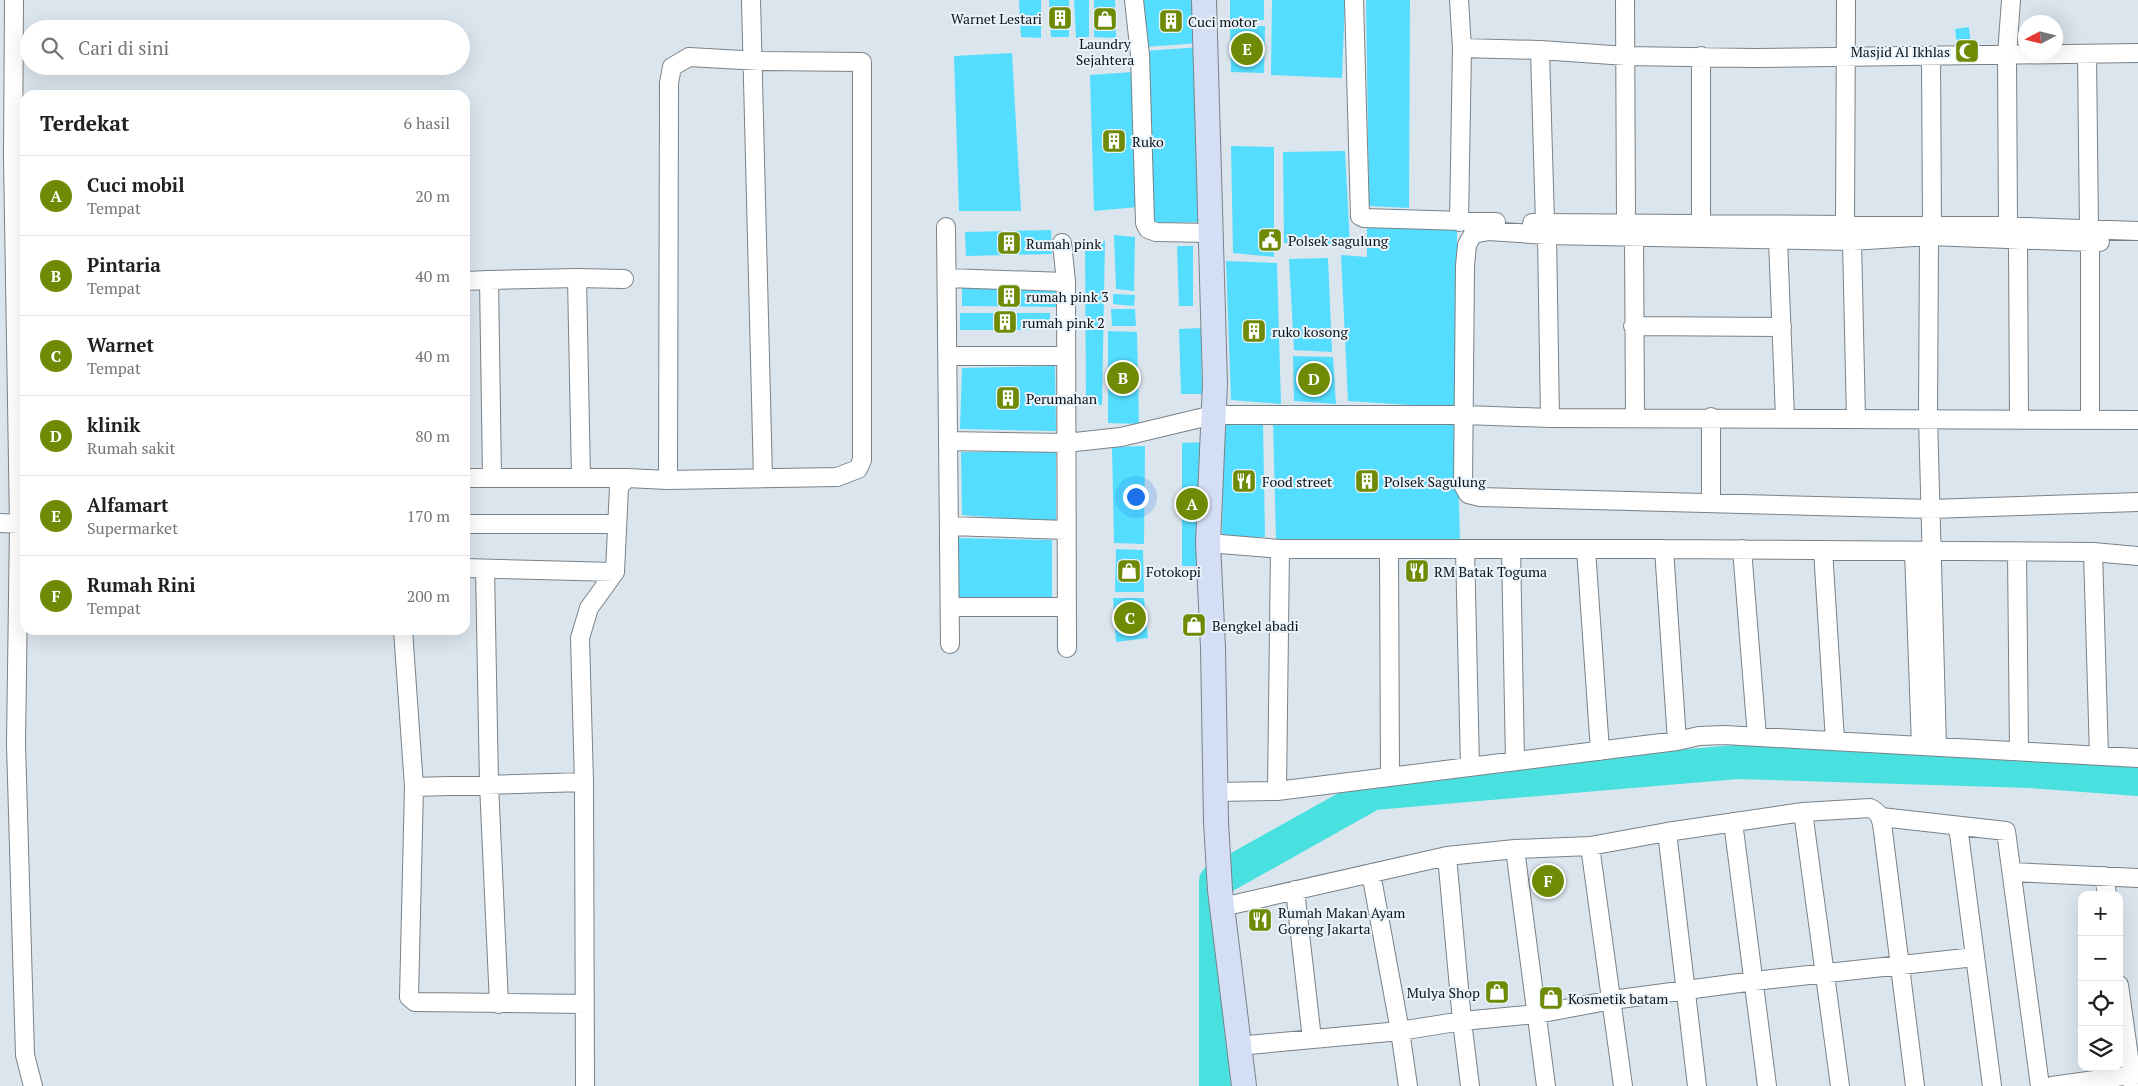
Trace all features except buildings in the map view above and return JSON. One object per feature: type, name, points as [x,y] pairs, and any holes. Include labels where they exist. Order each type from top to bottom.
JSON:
[{"type":"street","points":[[14,0],[13,157],[19,524],[16,744],[25,1055],[33,1086]]},
{"type":"street","points":[[751,0],[763,478]]},
{"type":"street","points":[[1134,0],[1140,55],[1145,223],[1148,229],[1156,232],[1211,233]]},
{"type":"street","points":[[1204,0],[1215,384],[1208,543],[1213,648],[1216,822],[1221,899],[1244,1086]]},
{"type":"street","points":[[1354,0],[1360,216],[1364,218],[1459,222],[1546,229]]},
{"type":"street","points":[[1459,0],[1462,48],[1459,222]]},
{"type":"street","points":[[1625,0],[1635,416]]},
{"type":"street","points":[[1846,0],[1849,233],[1856,419]]},
{"type":"street","points":[[2008,226],[2007,55],[2011,0]]},
{"type":"street","points":[[1462,48],[1540,50],[1626,56],[1753,58],[2138,53]]},
{"type":"street","points":[[1540,50],[1550,418]]},
{"type":"street","points":[[2086,54],[2090,236],[2090,419]]},
{"type":"street","points":[[1701,56],[1701,224]]},
{"type":"street","points":[[1929,746],[1933,551],[1928,418],[1931,56]]},
{"type":"street","points":[[470,478],[627,478],[668,480],[837,477],[858,468],[862,460],[862,62],[689,57],[672,67],[669,83],[668,480]]},
{"type":"street","points":[[1630,230],[1701,224],[1849,233]]},
{"type":"street","points":[[2138,242],[2008,226],[1931,231],[1849,233],[1778,240],[1630,230],[1546,229],[1489,231],[1473,234],[1467,245],[1465,266],[1463,485],[1468,494],[1480,497],[1931,509],[2138,502]]},
{"type":"street","points":[[946,227],[950,644]]},
{"type":"street","points":[[1931,231],[2018,241],[2138,231]]},
{"type":"street","points":[[1778,240],[1785,418]]},
{"type":"street","points":[[2018,241],[2019,419]]},
{"type":"street","points":[[1062,243],[1066,282],[1067,648]]},
{"type":"street","points":[[577,278],[581,478]]},
{"type":"street","points":[[470,281],[577,278],[624,279]]},
{"type":"street","points":[[947,278],[1066,282]]},
{"type":"street","points":[[489,280],[492,478]]},
{"type":"street","points":[[1633,326],[1782,327]]},
{"type":"street","points":[[948,356],[1066,356]]},
{"type":"street","points":[[948,441],[1066,443],[1121,437],[1213,415],[2138,420]]},
{"type":"street","points":[[1710,417],[1711,502]]},
{"type":"street","points":[[585,1086],[584,782],[580,638],[589,608],[616,572],[617,493],[619,487],[627,478]]},
{"type":"street","points":[[0,523],[19,524]]},
{"type":"street","points":[[470,524],[617,524]]},
{"type":"street","points":[[949,526],[1066,530]]},
{"type":"street","points":[[1208,543],[1280,549],[2092,552],[2138,556]]},
{"type":"street","points":[[1277,791],[1280,549]]},
{"type":"street","points":[[1389,549],[1390,777]]},
{"type":"street","points":[[1465,549],[1470,767]]},
{"type":"street","points":[[1511,549],[1515,761]]},
{"type":"street","points":[[1586,549],[1600,751]]},
{"type":"street","points":[[1664,549],[1677,741]]},
{"type":"street","points":[[1742,550],[1757,737]]},
{"type":"street","points":[[1823,550],[1835,741]]},
{"type":"street","points":[[1914,551],[1929,746]]},
{"type":"street","points":[[2017,552],[2019,752]]},
{"type":"street","points":[[2092,552],[2099,756]]},
{"type":"street","points":[[470,568],[616,572]]},
{"type":"street","points":[[486,569],[489,784],[499,1004]]},
{"type":"street","points":[[950,608],[1066,607]]},
{"type":"street","points":[[403,635],[414,787],[409,997],[415,1002],[584,1004]]},
{"type":"street","points":[[1215,792],[1277,791],[1677,741],[1698,736],[1757,737],[2138,758]]},
{"type":"street","points":[[414,787],[584,782]]},
{"type":"street","points":[[1221,899],[1295,890],[1447,856],[1515,849],[1590,846],[1667,832],[1803,812],[1870,808],[1881,816],[2006,831],[2040,1086]]},
{"type":"street","points":[[1803,812],[1840,1086]]},
{"type":"street","points":[[1881,816],[1916,1086]]},
{"type":"street","points":[[1733,822],[1767,1086]]},
{"type":"street","points":[[1958,826],[1992,1086]]},
{"type":"street","points":[[1667,832],[1684,992],[1697,1086]]},
{"type":"street","points":[[1590,846],[1623,1086]]},
{"type":"street","points":[[1515,849],[1546,1086]]},
{"type":"street","points":[[1447,856],[1470,1086]]},
{"type":"street","points":[[2012,872],[2138,878]]},
{"type":"street","points":[[1371,873],[1400,1031],[1408,1086]]},
{"type":"street","points":[[2104,876],[2106,891]]},
{"type":"street","points":[[1295,890],[1312,1039]]},
{"type":"street","points":[[1238,1046],[1400,1031],[1462,1021],[1537,1014],[1612,1000],[1684,992],[1754,981],[1975,957]]},
{"type":"street","points":[[2052,1086],[2134,1078],[2123,1010]]},
{"type":"waterway","points":[[1216,1086],[1216,881],[1373,793],[1737,762],[2030,771],[2138,779]]},
{"type":"place","name":"Warnet Lestari","points":[[1060,18]]},
{"type":"place","name":"Laundry Sejahtera","points":[[1105,19]]},
{"type":"place","name":"Cuci motor","points":[[1171,21]]},
{"type":"place","name":"Alfamart","points":[[1247,49]]},
{"type":"place","name":"Masjid Al Ikhlas","points":[[1967,51]]},
{"type":"place","name":"Ruko","points":[[1114,141]]},
{"type":"place","name":"Polsek sagulung","points":[[1270,240]]},
{"type":"place","name":"Rumah pink","points":[[1009,243]]},
{"type":"place","name":"rumah pink 3","points":[[1009,296]]},
{"type":"place","name":"rumah pink 2","points":[[1005,322]]},
{"type":"place","name":"ruko kosong","points":[[1254,331]]},
{"type":"place","name":"Pintaria","points":[[1123,378]]},
{"type":"place","name":"klinik","points":[[1314,379]]},
{"type":"place","name":"Perumahan","points":[[1008,398]]},
{"type":"place","name":"Food street","points":[[1244,481]]},
{"type":"place","name":"Polsek Sagulung","points":[[1367,481]]},
{"type":"place","name":"Cuci mobil","points":[[1192,504]]},
{"type":"place","name":"Fotokopi","points":[[1129,571]]},
{"type":"place","name":"RM Batak Toguma","points":[[1417,571]]},
{"type":"place","name":"Warnet","points":[[1130,618]]},
{"type":"place","name":"Bengkel abadi","points":[[1194,625]]},
{"type":"place","name":"Rumah Rini","points":[[1548,881]]},
{"type":"place","name":"Rumah Makan Ayam Goreng Jakarta","points":[[1260,920]]},
{"type":"place","name":"Mulya Shop","points":[[1497,992]]},
{"type":"place","name":"Kosmetik batam","points":[[1551,998]]}]
